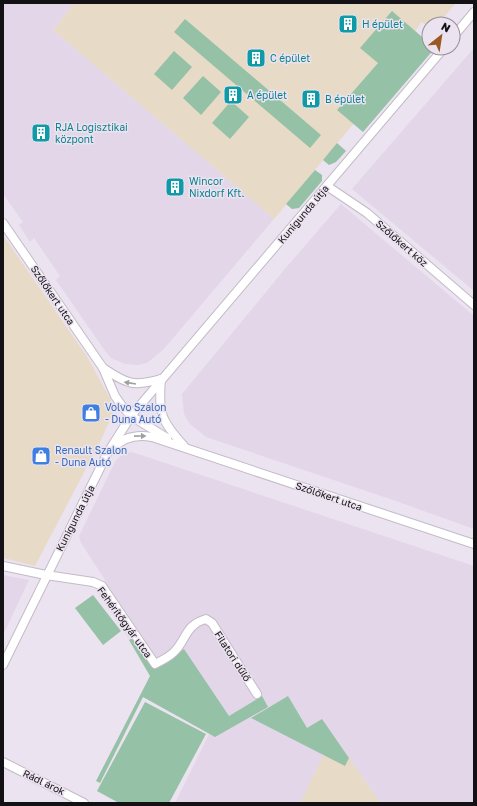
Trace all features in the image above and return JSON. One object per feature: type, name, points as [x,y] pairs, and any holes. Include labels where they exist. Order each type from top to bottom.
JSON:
[{"type":"street","points":[[461,27],[474,12]]},
{"type":"street","name":"Kunigunda útja","points":[[3,665],[46,575],[107,454],[131,416],[437,56]]},
{"type":"street","name":"Szőlőkert köz","points":[[327,186],[367,213],[474,305]]},
{"type":"street","name":"Szőlőkert utca","points":[[3,223],[103,368],[115,396],[131,416],[184,446]]},
{"type":"street","name":"Szőlőkert utca","points":[[103,368],[123,382],[138,384],[161,380]]},
{"type":"street","points":[[161,380],[159,399],[162,417],[171,431],[184,446]]},
{"type":"street","name":"Szőlőkert utca","points":[[107,454],[116,445],[135,435],[152,437],[184,446],[474,544]]},
{"type":"street","name":"Fehérítőgyár utca","points":[[3,566],[46,575],[93,582],[102,586],[155,664]]},
{"type":"street","name":"Filatori dűlő","points":[[155,664],[174,652],[188,629],[198,621],[206,619],[212,622],[258,694]]},
{"type":"street","name":"Rádl árok","points":[[3,762],[84,803]]},
{"type":"shaded area","points":[[3,3],[74,3],[53,30],[274,219],[163,350],[147,363],[138,365],[125,364],[111,358],[105,351],[56,280],[60,276],[34,238],[30,242],[19,225],[23,222],[3,194]]},
{"type":"shaded area","points":[[74,3],[456,3],[445,16],[421,16],[421,23],[355,122],[274,219],[53,30]]},
{"type":"shaded area","points":[[474,48],[474,291],[352,189]]},
{"type":"shaded area","points":[[341,204],[474,316],[474,529],[206,437],[189,423],[184,414],[182,394],[284,270]]},
{"type":"shaded area","points":[[3,235],[88,358],[115,408],[102,438],[35,566],[3,558]]},
{"type":"shaded area","points":[[132,452],[474,566],[474,803],[381,803],[333,735],[300,803],[175,803],[211,730],[153,673],[99,595],[105,580],[81,543],[79,536],[116,460],[125,453]]},
{"type":"shaded area","points":[[3,575],[29,580],[3,635]]},
{"type":"shaded area","points":[[333,735],[381,803],[300,803]]},
{"type":"green space","points":[[392,11],[421,36],[421,56],[428,56],[363,132],[337,110],[378,63],[360,48]]},
{"type":"green space","points":[[185,19],[321,135],[310,148],[174,32]]},
{"type":"green space","points":[[174,51],[192,67],[172,90],[154,74]]},
{"type":"green space","points":[[203,76],[221,92],[201,115],[183,98]]},
{"type":"green space","points":[[231,101],[249,117],[230,139],[212,123]]},
{"type":"green space","points":[[337,143],[346,151],[336,162],[329,165],[323,160]]},
{"type":"green space","points":[[315,170],[322,175],[322,181],[299,208],[292,209],[286,204]]},
{"type":"green space","points":[[93,595],[121,631],[103,645],[75,608]]},
{"type":"green space","points":[[133,638],[161,665],[184,649],[229,716],[262,696],[268,707],[215,737],[143,697],[100,783],[96,781],[150,676],[129,640]]},
{"type":"green space","points":[[288,696],[307,728],[322,719],[349,758],[345,766],[251,718]]},
{"type":"green space","points":[[145,702],[206,734],[169,803],[119,803],[97,791]]},
{"type":"place","name":"H épület","points":[[348,24]]},
{"type":"place","name":"C épület","points":[[256,58]]},
{"type":"place","name":"A épület","points":[[233,95]]},
{"type":"place","name":"B épület","points":[[311,99]]},
{"type":"place","name":"RJA Logisztikai központ","points":[[41,133]]},
{"type":"place","name":"Wincor Nixdorf Kft.","points":[[175,187]]},
{"type":"place","name":"Volvo Szalon - Duna Autó","points":[[91,413]]},
{"type":"place","name":"Renault Szalon - Duna Autó","points":[[41,456]]}]
